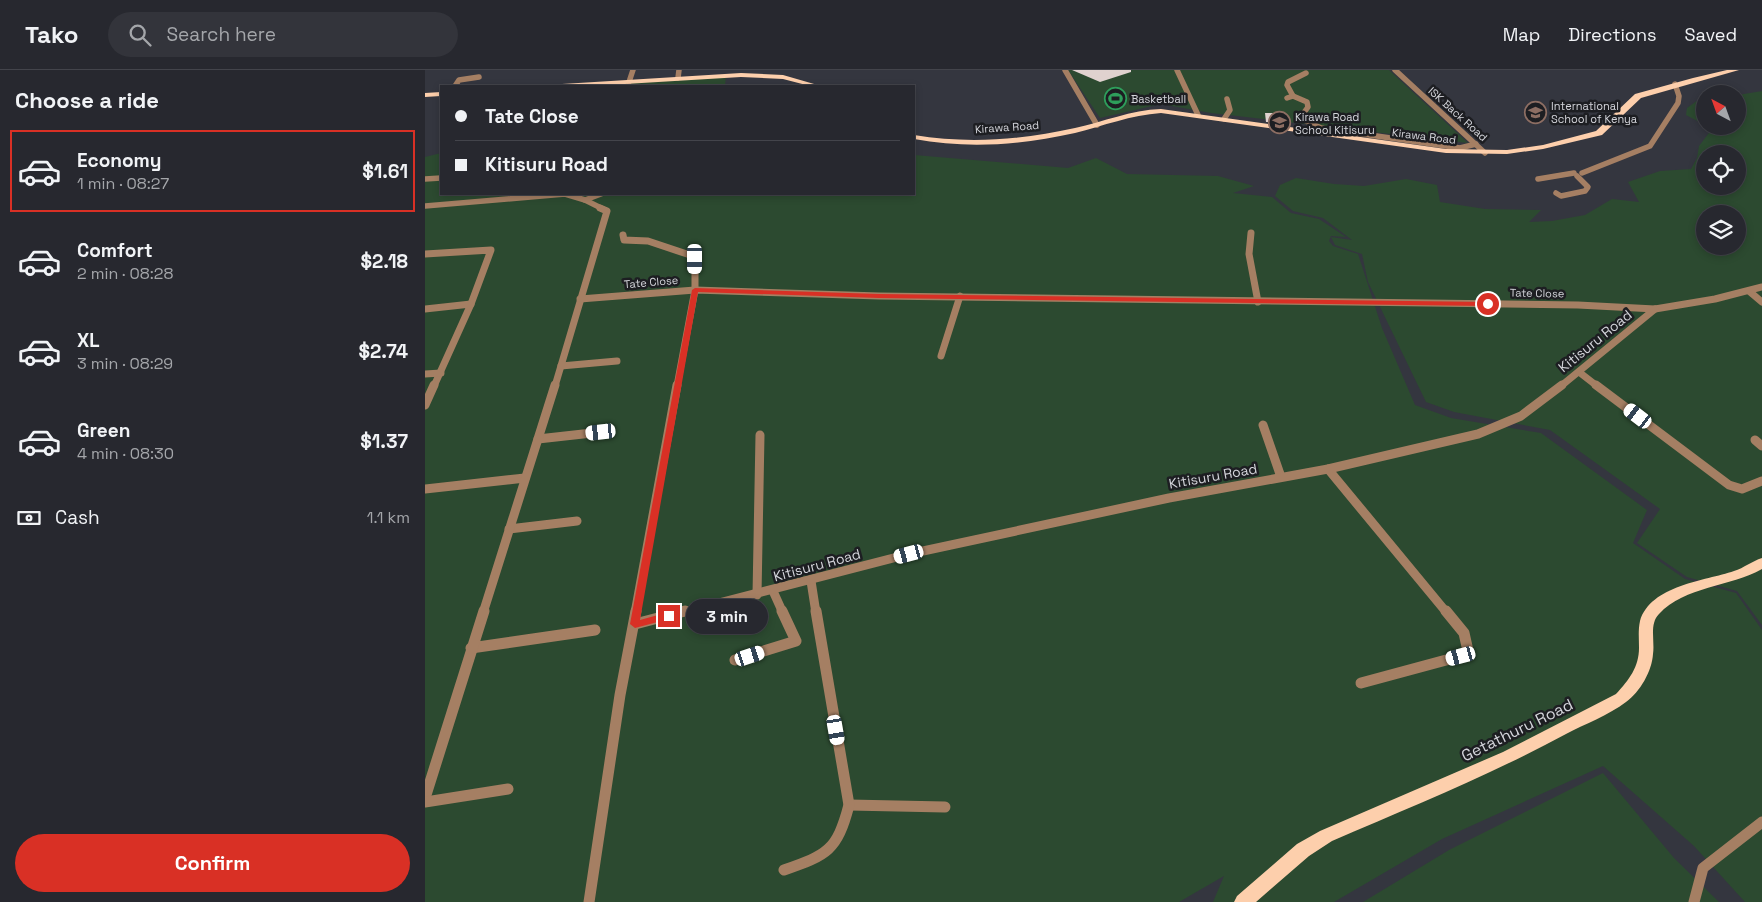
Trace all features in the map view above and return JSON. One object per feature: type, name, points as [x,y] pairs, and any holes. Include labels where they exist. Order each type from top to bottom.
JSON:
[{"type":"main road","name":"Kirawa Road","points":[[915,137],[955,141],[1011,140],[1097,125],[1148,111],[1198,115],[1446,151],[1485,153],[1526,150],[1594,135],[1605,128],[1638,96],[1675,84],[1735,70]]},
{"type":"main road","points":[[579,85],[732,73],[783,77],[813,85]]},
{"type":"main road","points":[[425,95],[440,94]]},
{"type":"main road","name":"Getathuru Road","points":[[1243,902],[1303,850],[1326,836],[1509,757],[1621,698],[1633,686],[1641,673],[1646,655],[1646,624],[1653,611],[1677,595],[1739,575],[1762,563]]},
{"type":"street","points":[[629,82],[633,70]]},
{"type":"street","points":[[678,78],[679,70]]},
{"type":"street","points":[[1065,70],[1097,125]]},
{"type":"street","points":[[1177,70],[1198,115]]},
{"type":"street","name":"ISK Back Road","points":[[1395,70],[1485,153]]},
{"type":"street","points":[[1306,73],[1288,82],[1290,97],[1307,102],[1308,107],[1303,114],[1304,120],[1321,128],[1460,148],[1476,144]]},
{"type":"street","points":[[456,85],[459,80],[479,76]]},
{"type":"street","points":[[1539,179],[1577,174],[1653,144],[1678,103],[1679,96],[1675,84]]},
{"type":"street","points":[[1224,119],[1229,116],[1231,111],[1227,99]]},
{"type":"street","points":[[1556,193],[1561,196],[1585,191],[1588,187],[1577,174]]},
{"type":"street","points":[[425,179],[440,178]]},
{"type":"street","points":[[425,206],[499,197],[543,195]]},
{"type":"street","points":[[425,798],[561,366],[607,211],[585,200],[568,195]]},
{"type":"street","points":[[585,200],[598,195]]},
{"type":"street","points":[[1251,233],[1250,259],[1258,302]]},
{"type":"street","points":[[589,902],[620,695],[635,624],[695,290],[695,259],[693,256],[648,241],[624,240],[623,236]]},
{"type":"street","points":[[425,254],[491,249],[471,304],[425,405]]},
{"type":"street","points":[[1655,309],[1715,299],[1762,287]]},
{"type":"street","name":"Tate Close","points":[[580,299],[695,290],[879,296],[1577,305],[1655,309]]},
{"type":"street","points":[[1749,291],[1762,302]]},
{"type":"street","points":[[941,356],[960,296]]},
{"type":"street","points":[[425,309],[471,304]]},
{"type":"street","name":"Kitisuru Road","points":[[635,624],[773,591],[909,554],[1151,502],[1328,469],[1478,434],[1521,416],[1579,372],[1655,309]]},
{"type":"street","points":[[561,366],[617,361]]},
{"type":"street","points":[[1579,372],[1729,484],[1742,489],[1762,481]]},
{"type":"street","points":[[425,374],[441,373]]},
{"type":"street","points":[[1263,425],[1281,478]]},
{"type":"street","points":[[538,439],[601,432]]},
{"type":"street","points":[[757,595],[760,435]]},
{"type":"street","points":[[1328,469],[1464,633],[1468,644],[1468,651],[1461,656],[1361,683]]},
{"type":"street","points":[[425,489],[525,478]]},
{"type":"street","points":[[509,529],[577,521]]},
{"type":"street","points":[[784,870],[823,856],[842,834],[849,805],[811,581]]},
{"type":"street","points":[[735,660],[796,641],[773,591]]},
{"type":"street","points":[[471,648],[595,630]]},
{"type":"street","points":[[425,802],[508,788]]},
{"type":"street","points":[[849,805],[945,807]]},
{"type":"street","points":[[1694,902],[1703,868],[1762,822]]},
{"type":"green space","points":[[1068,70],[1389,70],[1468,143],[1211,113],[1161,104],[1100,118]]},
{"type":"green space","points":[[726,76],[725,85],[620,85],[622,83]]},
{"type":"green space","points":[[1762,91],[1762,625],[1737,591],[1687,577],[1637,543],[1660,509],[1550,430],[1454,412],[1426,402],[1368,282],[1362,254],[1335,245],[1331,237],[1352,240],[1323,218],[1293,211],[1275,196],[1280,185],[1296,178],[1334,184],[1364,186],[1406,179],[1437,185],[1440,202],[1485,209],[1541,210],[1529,222],[1552,221],[1585,215],[1612,199],[1639,202],[1628,182],[1660,171],[1691,169],[1696,160],[1696,195],[1746,195],[1746,145],[1700,145],[1707,135],[1746,135],[1746,94]]},
{"type":"green space","points":[[1696,102],[1696,120],[1686,115],[1687,108]]},
{"type":"green space","points":[[440,153],[440,195],[915,195],[915,155],[1068,168],[1096,158],[1127,174],[1218,176],[1254,186],[1233,193],[1272,197],[1291,213],[1319,219],[1346,237],[1331,236],[1329,241],[1333,246],[1358,254],[1382,328],[1415,405],[1451,418],[1541,433],[1647,510],[1633,543],[1685,579],[1736,593],[1762,630],[1762,902],[1745,902],[1694,846],[1603,766],[1442,839],[1334,902],[1213,902],[1224,876],[1179,902],[425,902],[425,157]]},
{"type":"green space","points":[[1603,773],[1674,858],[1719,902],[1363,902],[1449,850]]},
{"type":"building","points":[[1072,70],[1131,70],[1131,72],[1100,82]]},
{"type":"building","points":[[1265,113],[1275,113],[1279,122],[1266,122]]},
{"type":"place","name":"Basketball","points":[[1115,99]]},
{"type":"place","name":"International School of Kenya","points":[[1535,112]]},
{"type":"place","name":"Kirawa Road School Kitisuru","points":[[1279,123]]},
{"type":"route","points":[[669,616],[635,624],[695,290],[879,296],[1488,304]]}]
